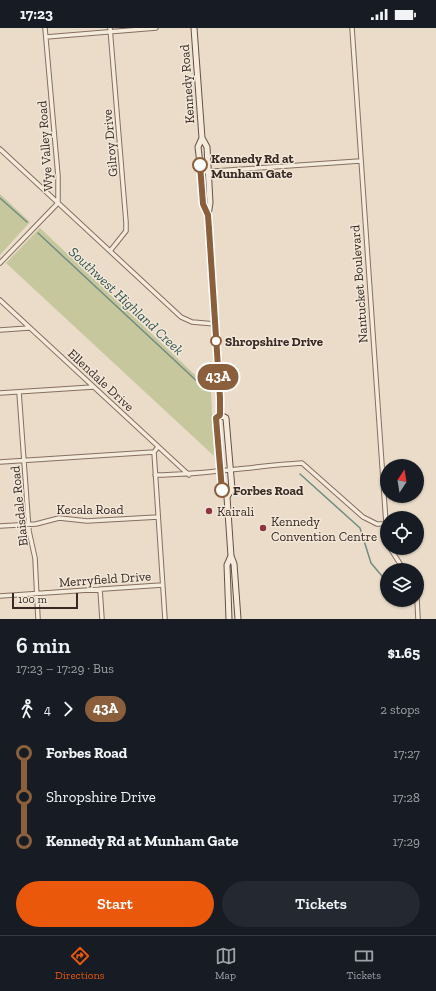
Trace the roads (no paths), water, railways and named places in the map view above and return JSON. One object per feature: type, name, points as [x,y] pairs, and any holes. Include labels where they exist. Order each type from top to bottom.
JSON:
[{"type":"main road","name":"Kennedy Road","points":[[194,28],[202,138],[207,147],[209,171],[210,203],[208,215],[220,415],[216,418],[220,472],[222,490],[227,497],[231,556],[234,564],[238,619]]},
{"type":"main road","name":"Kennedy Road","points":[[202,138],[198,147],[203,204],[208,215]]},
{"type":"main road","name":"Kennedy Road","points":[[220,415],[226,418],[232,489],[227,497]]},
{"type":"main road","name":"Kennedy Road","points":[[230,619],[227,565],[231,556]]},
{"type":"street","name":"Wye Valley Road","points":[[0,263],[58,203],[58,176],[45,28]]},
{"type":"street","points":[[46,37],[110,30],[156,28]]},
{"type":"street","name":"Nantucket Boulevard","points":[[352,28],[384,511]]},
{"type":"street","name":"Gilroy Drive","points":[[110,30],[126,231],[110,251]]},
{"type":"street","points":[[0,149],[181,318],[192,322],[215,324]]},
{"type":"street","points":[[200,172],[360,161]]},
{"type":"street","name":"Ellendale Drive","points":[[0,300],[189,475]]},
{"type":"street","points":[[0,330],[29,328]]},
{"type":"street","points":[[0,393],[93,387]]},
{"type":"street","name":"Blaisdale Road","points":[[19,392],[28,524],[35,558],[38,619]]},
{"type":"street","points":[[158,447],[154,452],[165,619]]},
{"type":"street","points":[[0,462],[154,452]]},
{"type":"street","points":[[155,475],[189,475],[302,463],[363,517],[380,524]]},
{"type":"street","name":"Kecala Road","points":[[0,526],[28,524],[59,518],[86,522],[158,517]]},
{"type":"street","name":"Merryfield Drive","points":[[0,596],[162,585]]},
{"type":"street","points":[[100,589],[102,619]]},
{"type":"street","points":[[417,607],[418,619]]},
{"type":"waterway","name":"Southwest Highland Creek","points":[[0,198],[27,222]]},
{"type":"waterway","name":"Southwest Highland Creek","points":[[38,233],[200,384]]},
{"type":"waterway","name":"Southwest Highland Creek","points":[[300,474],[360,528],[371,563],[380,574]]},
{"type":"place","name":"Kennedy Rd at Munham Gate","points":[[200,165]]},
{"type":"place","name":"Shropshire Drive","points":[[216,341]]},
{"type":"place","name":"Forbes Road","points":[[222,490]]},
{"type":"place","name":"Kairali","points":[[209,511]]},
{"type":"place","name":"Kennedy Convention Centre","points":[[263,528]]}]
